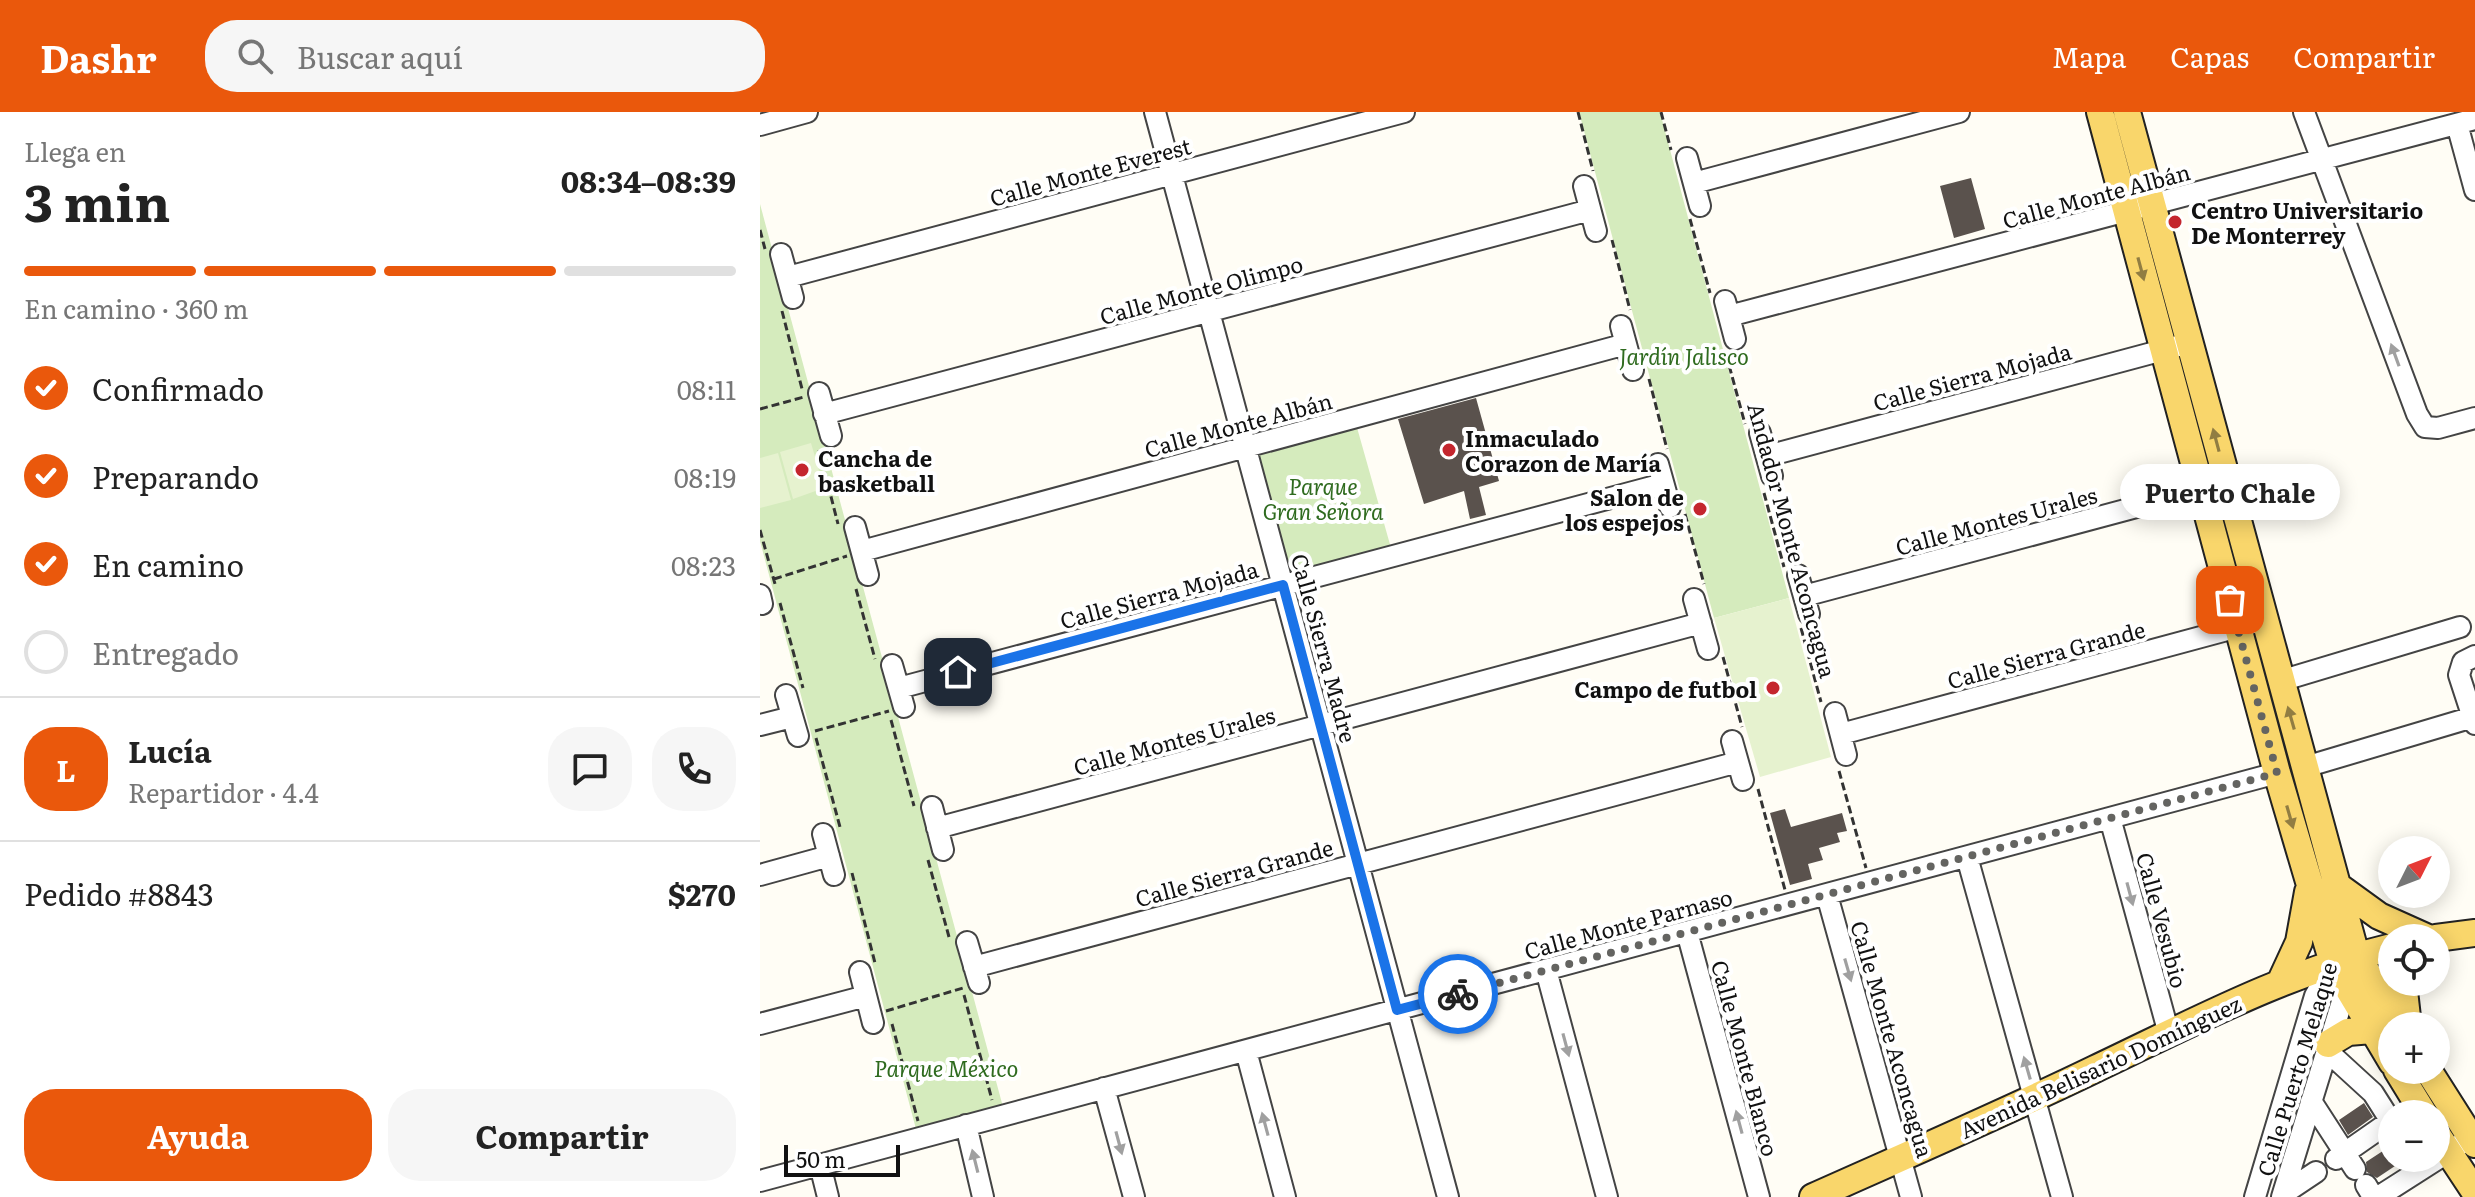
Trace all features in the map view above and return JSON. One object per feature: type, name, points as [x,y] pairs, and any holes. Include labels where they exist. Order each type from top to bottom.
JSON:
[{"type":"main road","points":[[2100,112],[2237,628],[2310,885],[2345,959],[2389,1012]]},
{"type":"main road","points":[[2127,112],[2280,681],[2339,887],[2346,988],[2378,1040]]},
{"type":"main road","points":[[2280,983],[2299,942],[2310,885]]},
{"type":"main road","points":[[2339,887],[2379,916],[2397,924]]},
{"type":"main road","points":[[2450,936],[2475,933]]},
{"type":"main road","name":"Avenida Belisario Domínguez","points":[[1813,1197],[2035,1098],[2280,983],[2378,951]]},
{"type":"main road","points":[[2327,1047],[2348,1032],[2372,1030]]},
{"type":"main road","points":[[2437,1084],[2473,1141]]},
{"type":"main road","points":[[2450,1155],[2475,1192]]},
{"type":"street","points":[[760,125],[807,112]]},
{"type":"street","name":"Calle Sierra Madre","points":[[1155,112],[1448,1197]]},
{"type":"street","name":"Calle Monte Everest","points":[[788,277],[1404,112]]},
{"type":"street","points":[[1694,183],[1959,112]]},
{"type":"street","points":[[2304,112],[2417,414],[2425,427],[2438,428],[2475,418]]},
{"type":"street","points":[[2466,121],[2475,190]]},
{"type":"street","name":"Calle Monte Albán","points":[[1722,304],[2126,213],[2466,121]]},
{"type":"street","points":[[1680,158],[1694,183],[1695,213]]},
{"type":"street","points":[[1584,186],[1596,231]]},
{"type":"street","name":"Calle Monte Olimpo","points":[[824,414],[1590,210]]},
{"type":"street","points":[[781,254],[793,298]]},
{"type":"street","points":[[1722,304],[1729,341]]},
{"type":"street","name":"Calle Monte Albán","points":[[862,551],[1246,447],[1624,335],[1633,370]]},
{"type":"street","name":"Calle Sierra Mojada","points":[[1766,471],[2189,343]]},
{"type":"street","points":[[819,393],[831,436]]},
{"type":"street","points":[[1754,434],[1766,471]]},
{"type":"street","name":"Calle Sierra Mojada","points":[[901,698],[1661,474],[1670,507]]},
{"type":"street","name":"Calle Montes Urales","points":[[1804,610],[2200,490]]},
{"type":"street","points":[[855,527],[868,575]]},
{"type":"street","points":[[1792,574],[1804,610]]},
{"type":"street","points":[[1694,599],[1708,649]]},
{"type":"street","name":"Calle Sierra Grande","points":[[1841,734],[2264,620]]},
{"type":"street","name":"Calle Montes Urales","points":[[937,828],[1701,623]]},
{"type":"street","points":[[2280,681],[2460,627]]},
{"type":"street","points":[[2305,767],[2474,720],[2459,675],[2463,662],[2475,656]]},
{"type":"street","points":[[892,665],[901,698]]},
{"type":"street","points":[[760,725],[795,726],[786,695]]},
{"type":"street","points":[[1829,712],[1841,734],[1843,764]]},
{"type":"street","name":"Calle Sierra Grande","points":[[976,975],[1358,864],[1741,771],[1732,741]]},
{"type":"street","name":"Calle Monte Parnaso","points":[[760,1181],[2277,773]]},
{"type":"street","points":[[932,807],[943,850]]},
{"type":"street","name":"Calle Vesubio","points":[[2110,818],[2169,1034]]},
{"type":"street","points":[[760,875],[832,866],[823,834]]},
{"type":"street","points":[[1967,857],[2062,1197]]},
{"type":"street","name":"Calle Monte Aconcagua","points":[[1827,895],[1911,1197]]},
{"type":"street","name":"Calle Monte Blanco","points":[[1687,932],[1759,1197]]},
{"type":"street","points":[[967,942],[976,975]]},
{"type":"street","name":"Calle Puerto Melaque","points":[[2255,1197],[2315,996],[2345,959]]},
{"type":"street","points":[[1546,970],[1607,1197]]},
{"type":"street","points":[[760,1024],[870,1011],[860,972]]},
{"type":"street","name":"Calle Puerto Melaque","points":[[2282,1195],[2346,988]]},
{"type":"street","points":[[2327,1047],[2378,1100]]},
{"type":"street","points":[[1246,1051],[1285,1197]]},
{"type":"street","points":[[1104,1088],[1134,1197]]},
{"type":"street","points":[[2311,1101],[2350,1167],[2372,1195],[2378,1197],[2408,1172]]},
{"type":"street","points":[[966,1125],[983,1197]]},
{"type":"street","points":[[2350,1167],[2378,1136]]},
{"type":"street","points":[[2450,1142],[2473,1141]]},
{"type":"street","points":[[820,1165],[828,1197]]},
{"type":"street","points":[[2282,1195],[2316,1172]]},
{"type":"path","points":[[1661,112],[1680,158]]},
{"type":"path","points":[[1695,213],[1722,304]]},
{"type":"path","name":"Andador Monte Aconcagua","points":[[1729,341],[1754,434]]},
{"type":"path","points":[[760,409],[819,393]]},
{"type":"path","name":"Andador Monte Aconcagua","points":[[1766,471],[1792,574]]},
{"type":"path","points":[[765,593],[862,551]]},
{"type":"path","name":"Andador Monte Aconcagua","points":[[1804,610],[1829,712]]},
{"type":"path","points":[[795,726],[901,698]]},
{"type":"path","points":[[1843,764],[1870,883]]},
{"type":"path","points":[[870,1011],[976,975]]},
{"type":"green space","name":"Jardín Jalisco","points":[[1579,112],[1660,112],[1789,598],[1714,618]]},
{"type":"green space","name":"Parque México","points":[[760,204],[1003,1107],[916,1129],[760,541]]},
{"type":"green space","name":"Parque Gran Señora","points":[[1356,424],[1391,548],[1289,574],[1257,454]]},
{"type":"green space","name":"Cancha de basketball","points":[[811,443],[824,488],[793,499],[780,452]]},
{"type":"green space","name":"Cancha de basketball","points":[[778,453],[791,500],[760,508],[760,458]]},
{"type":"green space","name":"Campo de futbol","points":[[1789,598],[1831,757],[1760,777],[1714,618]]},
{"type":"building","points":[[1971,178],[1985,229],[1954,238],[1940,186]]},
{"type":"building","name":"Inmaculado Corazon de María","points":[[1476,398],[1499,481],[1479,487],[1486,515],[1470,519],[1464,491],[1424,504],[1398,419]]},
{"type":"building","points":[[1785,809],[1791,827],[1842,813],[1847,831],[1837,833],[1840,842],[1819,848],[1823,860],[1808,864],[1812,879],[1790,885],[1770,813]]},
{"type":"building","points":[[2364,1103],[2373,1117],[2348,1135],[2339,1120]]},
{"type":"building","points":[[2378,1154],[2378,1172],[2386,1172],[2377,1178],[2367,1172],[2366,1162]]},
{"type":"way so far","points":[[1458,994],[2277,773],[2230,600]]},
{"type":"place","name":"Centro Universitario De Monterrey","points":[[2175,222]]},
{"type":"place","name":"Inmaculado Corazon de María","points":[[1449,450]]},
{"type":"place","name":"Cancha de basketball","points":[[802,470]]},
{"type":"place","name":"Salon de los espejos","points":[[1700,509]]},
{"type":"place","name":"Puerto Chale","points":[[2230,600]]},
{"type":"place","name":"Campo de futbol","points":[[1773,688]]},
{"type":"route","points":[[958,672],[1283,585],[1397,1010],[1458,994]]}]
